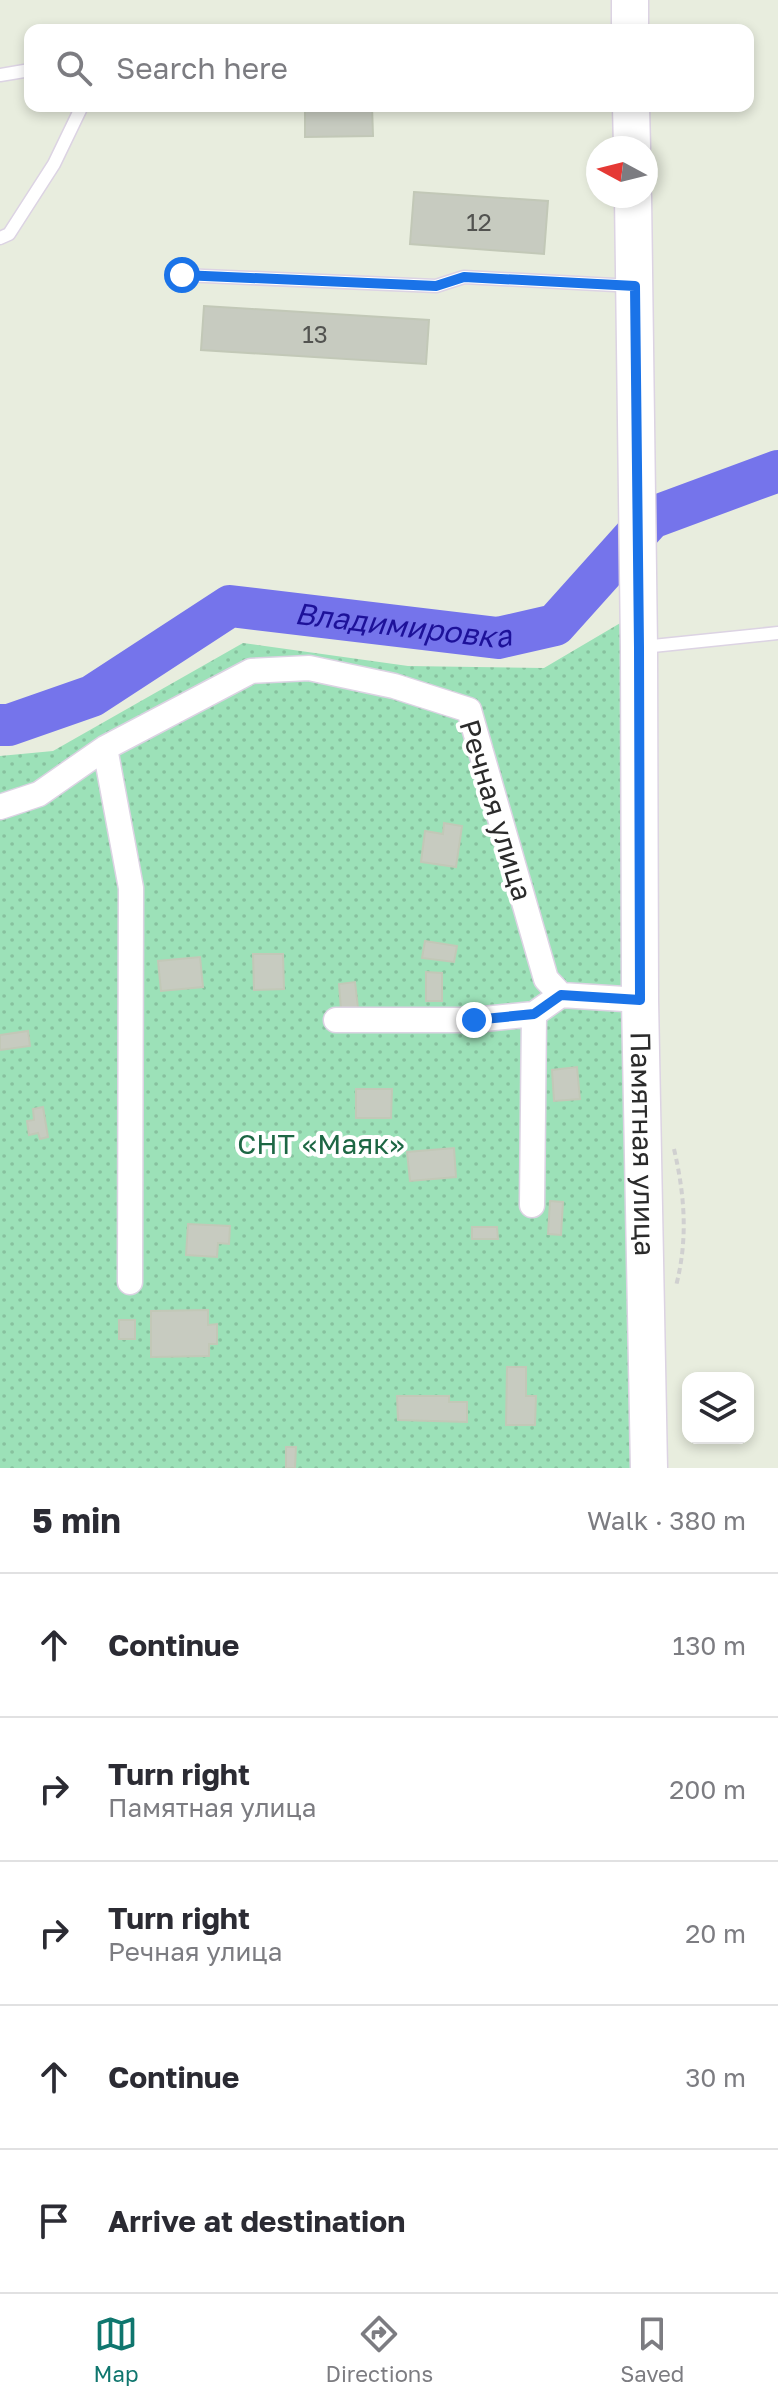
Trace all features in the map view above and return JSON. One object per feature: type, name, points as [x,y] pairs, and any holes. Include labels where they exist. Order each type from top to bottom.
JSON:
[{"type":"street","points":[[630,0],[630,24]]},
{"type":"street","points":[[631,112],[632,136]]},
{"type":"street","name":"Памятная улица","points":[[633,208],[639,567],[640,1000],[649,1468]]},
{"type":"street","name":"Речная улица","points":[[0,807],[39,794],[105,748],[251,671],[309,668],[394,686],[469,710],[546,979],[561,995]]},
{"type":"street","points":[[105,748],[131,888],[130,1282]]},
{"type":"street","points":[[336,1020],[474,1020],[534,1014],[561,995],[640,1000]]},
{"type":"street","points":[[532,1205],[534,1014]]},
{"type":"lane","points":[[0,75],[24,71]]},
{"type":"lane","points":[[0,238],[9,234],[39,187],[79,112]]},
{"type":"lane","points":[[182,275],[436,286],[464,277],[635,286]]},
{"type":"lane","points":[[639,647],[778,633]]},
{"type":"green space","name":"СНТ «Маяк»","points":[[639,612],[649,1468],[0,1468],[0,756],[53,751],[243,643],[408,666],[544,668]]},
{"type":"building","points":[[305,112],[372,112],[373,136],[305,137]]},
{"type":"building","points":[[414,192],[548,201],[544,254],[410,244]]},
{"type":"building","points":[[204,306],[429,320],[426,364],[201,350]]},
{"type":"building","points":[[444,823],[462,826],[456,867],[421,862],[425,831],[443,834]]},
{"type":"building","points":[[425,941],[457,946],[454,962],[422,958]]},
{"type":"building","points":[[253,954],[283,954],[284,989],[254,990]]},
{"type":"building","points":[[200,957],[203,987],[161,991],[158,961]]},
{"type":"building","points":[[426,972],[442,973],[442,1001],[426,1001]]},
{"type":"building","points":[[355,982],[358,1008],[341,1009],[339,984]]},
{"type":"building","points":[[28,1031],[30,1046],[0,1050],[0,1035]]},
{"type":"building","points":[[577,1067],[580,1099],[554,1101],[552,1070]]},
{"type":"building","points":[[356,1089],[392,1089],[391,1118],[356,1118]]},
{"type":"building","points":[[43,1107],[48,1137],[40,1139],[38,1133],[29,1135],[27,1121],[34,1120],[33,1109]]},
{"type":"building","points":[[454,1148],[456,1177],[410,1181],[407,1152]]},
{"type":"building","points":[[550,1201],[563,1202],[561,1235],[548,1234]]},
{"type":"building","points":[[188,1224],[230,1226],[229,1244],[218,1243],[217,1257],[186,1255]]},
{"type":"building","points":[[472,1227],[497,1227],[498,1239],[472,1239]]},
{"type":"building","points":[[208,1310],[208,1325],[217,1324],[217,1344],[209,1344],[209,1356],[151,1357],[151,1311]]},
{"type":"building","points":[[119,1320],[135,1320],[135,1339],[119,1339]]},
{"type":"building","points":[[507,1367],[526,1367],[526,1396],[536,1396],[535,1425],[506,1425]]},
{"type":"building","points":[[397,1396],[449,1396],[449,1402],[467,1402],[467,1422],[398,1420]]},
{"type":"building","points":[[286,1447],[296,1447],[295,1468],[286,1468]]},
{"type":"waterway","name":"Владимировка","points":[[0,725],[9,725],[92,696],[230,606],[498,638],[555,625],[651,518],[778,471]]},
{"type":"route","points":[[182,275],[436,286],[464,277],[635,286],[640,1000],[561,995],[534,1014],[474,1020]]}]
